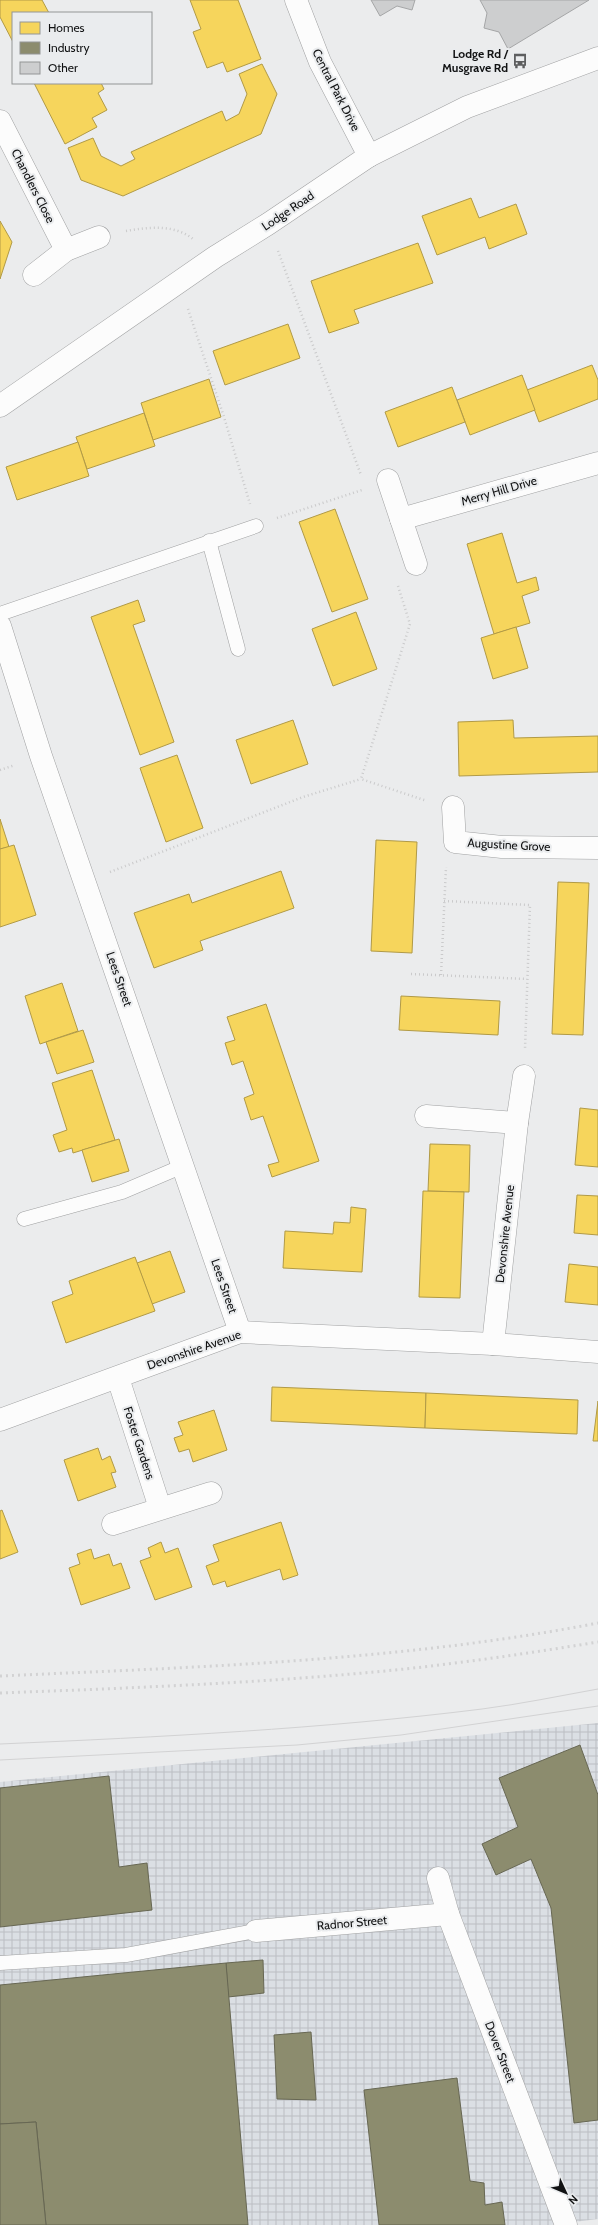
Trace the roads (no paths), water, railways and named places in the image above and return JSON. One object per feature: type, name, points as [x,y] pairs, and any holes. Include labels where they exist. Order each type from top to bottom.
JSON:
[{"type":"street","name":"Central Park Drive","points":[[296,0],[320,62],[369,156]]},
{"type":"street","name":"Lodge Road","points":[[0,406],[215,257],[268,224],[369,156],[467,107],[598,58]]},
{"type":"street","name":"Chandlers Close","points":[[0,121],[66,250]]},
{"type":"street","points":[[34,275],[66,250],[99,237]]},
{"type":"street","name":"Merry Hill Drive","points":[[401,519],[598,463]]},
{"type":"street","points":[[388,480],[416,564]]},
{"type":"street","name":"Lees Street","points":[[0,626],[41,756],[240,1332]]},
{"type":"street","name":"Augustine Grove","points":[[453,807],[455,842],[502,847],[598,848]]},
{"type":"street","name":"Devonshire Avenue","points":[[493,1344],[517,1123],[524,1076]]},
{"type":"street","points":[[426,1116],[517,1123]]},
{"type":"street","name":"Devonshire Avenue","points":[[0,1420],[240,1332],[493,1344],[598,1352]]},
{"type":"street","name":"Foster Gardens","points":[[118,1378],[160,1508]]},
{"type":"street","points":[[113,1524],[211,1492]]},
{"type":"street","name":"Dover Street","points":[[438,1878],[448,1914],[566,2225]]},
{"type":"street","name":"Radnor Street","points":[[256,1931],[448,1914]]},
{"type":"lane","points":[[0,614],[256,526]]},
{"type":"lane","points":[[209,541],[238,649]]},
{"type":"lane","points":[[24,1219],[122,1192],[183,1166]]},
{"type":"lane","points":[[0,1963],[126,1955],[256,1931]]},
{"type":"tram line","points":[[0,1744],[181,1735],[362,1722],[497,1707],[598,1689]]},
{"type":"tram line","points":[[0,1760],[297,1745],[401,1735],[598,1706]]},
{"type":"railway","points":[[0,1676],[225,1665],[375,1654],[524,1636],[598,1623]]},
{"type":"railway","points":[[0,1693],[198,1684],[346,1675],[471,1661],[598,1642]]},
{"type":"place","name":"Lodge Rd / Musgrave Rd","points":[[520,61]]}]
